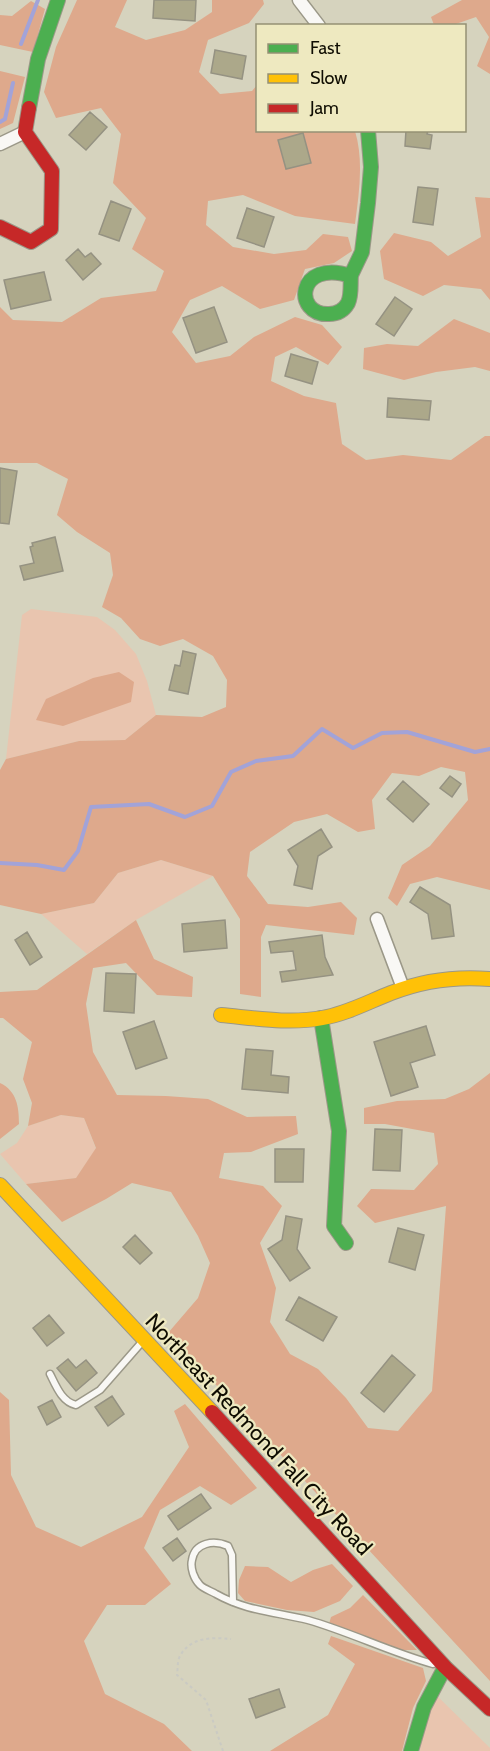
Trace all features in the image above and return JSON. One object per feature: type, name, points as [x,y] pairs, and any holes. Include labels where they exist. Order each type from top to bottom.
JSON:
[{"type":"street","points":[[0,227],[31,242],[51,229],[52,171],[25,132],[38,59],[58,0]]},
{"type":"street","points":[[299,0],[317,24]]},
{"type":"street","points":[[0,144],[25,132]]},
{"type":"street","points":[[351,276],[362,254],[367,217],[371,169],[368,132]]},
{"type":"street","points":[[377,919],[404,988]]},
{"type":"street","points":[[221,1015],[281,1019],[321,1018],[363,1006],[404,988],[441,977],[490,979]]},
{"type":"street","points":[[321,1018],[339,1131],[333,1226],[346,1243]]},
{"type":"street","name":"Northeast Redmond Fall City Road","points":[[0,1185],[5,1201],[144,1339],[446,1667],[490,1709]]},
{"type":"street","points":[[411,1751],[419,1715],[446,1667]]},
{"type":"lane","points":[[50,1374],[69,1404],[76,1405],[100,1390],[144,1339]]},
{"type":"lane","points":[[233,1602],[232,1555],[228,1546],[210,1542],[198,1548],[192,1559],[192,1572],[200,1585],[233,1602],[249,1609],[308,1621],[446,1667]]},
{"type":"path","points":[[223,1751],[206,1700],[177,1675],[179,1656],[194,1642],[213,1637],[231,1639]]},
{"type":"shaded area","points":[[77,0],[127,0],[115,27],[146,40],[185,30],[212,12],[212,0],[263,0],[264,4],[249,23],[208,40],[199,72],[220,94],[252,91],[256,86],[256,132],[355,132],[360,165],[355,224],[295,216],[243,195],[208,201],[206,225],[233,247],[274,254],[306,250],[323,234],[348,237],[352,251],[334,263],[305,269],[294,300],[260,309],[222,286],[190,300],[172,332],[196,363],[230,356],[254,337],[295,317],[322,325],[342,347],[328,365],[296,347],[275,357],[271,381],[304,396],[336,403],[342,444],[366,460],[403,455],[451,460],[485,436],[490,436],[490,890],[437,877],[410,884],[397,906],[388,898],[402,865],[430,846],[468,800],[465,772],[441,767],[419,776],[392,773],[372,800],[375,829],[358,832],[327,814],[294,822],[250,852],[247,876],[268,904],[308,907],[341,902],[357,918],[354,935],[266,925],[261,937],[261,997],[240,994],[240,919],[213,876],[161,860],[118,873],[94,903],[41,914],[0,905],[0,770],[6,759],[79,741],[125,740],[156,715],[202,717],[226,707],[227,680],[213,656],[183,639],[160,646],[140,639],[121,618],[102,607],[113,575],[110,553],[77,532],[57,515],[68,479],[37,463],[0,463],[0,307],[13,320],[62,322],[101,298],[156,291],[164,271],[132,249],[146,218],[113,183],[121,134],[101,108],[56,118],[44,92],[56,47]]},
{"type":"shaded area","points":[[462,0],[490,0],[490,74],[477,66],[489,37],[476,17],[456,24],[434,24],[431,17]]},
{"type":"shaded area","points":[[31,1],[45,9],[33,52],[0,45],[0,15],[12,16]]},
{"type":"shaded area","points":[[0,71],[25,77],[13,123],[0,129]]},
{"type":"shaded area","points":[[475,197],[490,198],[490,300],[481,289],[444,285],[423,296],[384,279],[380,251],[394,233],[431,242],[448,256],[481,237]]},
{"type":"shaded area","points":[[454,319],[490,333],[490,371],[475,367],[436,372],[404,380],[363,369],[364,348],[387,344],[418,346]]},
{"type":"shaded area","points":[[31,609],[97,617],[115,630],[136,654],[147,681],[156,715],[125,740],[79,741],[6,759],[22,615]]},
{"type":"shaded area","points":[[119,672],[134,682],[131,702],[63,726],[36,720],[46,699],[93,678]]},
{"type":"shaded area","points":[[161,860],[213,876],[136,920],[87,954],[41,914],[94,903],[118,873]]},
{"type":"shaded area","points":[[136,920],[154,959],[193,977],[192,997],[157,995],[126,963],[93,968],[86,1004],[93,1052],[117,1095],[208,1099],[247,1117],[296,1116],[298,1134],[251,1152],[224,1153],[219,1178],[263,1186],[282,1206],[260,1243],[276,1288],[270,1322],[290,1354],[318,1369],[346,1398],[368,1428],[398,1431],[432,1391],[446,1206],[375,1223],[357,1206],[371,1189],[414,1190],[438,1164],[434,1133],[385,1124],[364,1124],[364,1108],[397,1101],[445,1099],[469,1089],[490,1073],[490,1681],[168,1333],[198,1298],[210,1263],[198,1236],[171,1192],[132,1183],[62,1222],[26,1184],[76,1178],[96,1148],[84,1118],[61,1115],[28,1126],[32,1103],[23,1079],[32,1042],[0,1018],[0,992],[37,990]]},
{"type":"shaded area","points":[[0,1083],[10,1090],[16,1100],[19,1124],[0,1139]]},
{"type":"shaded area","points":[[61,1115],[84,1118],[96,1149],[76,1178],[26,1184],[0,1154],[17,1143],[28,1126]]},
{"type":"shaded area","points":[[0,1392],[9,1400],[11,1475],[36,1527],[81,1547],[142,1517],[189,1447],[174,1411],[185,1404],[257,1488],[231,1505],[200,1486],[160,1510],[144,1548],[171,1584],[145,1605],[107,1605],[84,1641],[105,1694],[164,1724],[192,1751],[0,1751]]},
{"type":"shaded area","points":[[332,1564],[353,1586],[340,1601],[314,1612],[287,1610],[245,1601],[238,1593],[239,1580],[245,1566],[268,1567],[291,1582],[313,1570]]},
{"type":"shaded area","points":[[363,1595],[417,1650],[401,1650],[329,1624],[331,1617],[350,1608]]},
{"type":"shaded area","points":[[331,1636],[423,1668],[426,1681],[413,1708],[402,1751],[270,1751],[328,1715],[355,1664],[328,1644]]},
{"type":"shaded area","points":[[425,1684],[490,1748],[490,1751],[420,1751]]},
{"type":"building","points":[[154,0],[196,0],[195,21],[153,18]]},
{"type":"building","points":[[215,50],[246,56],[242,79],[211,73]]},
{"type":"building","points":[[90,112],[107,127],[86,150],[69,135]]},
{"type":"building","points":[[406,132],[428,132],[427,134],[432,135],[430,149],[405,146]]},
{"type":"building","points":[[303,133],[311,163],[286,169],[278,140]]},
{"type":"building","points":[[418,187],[438,189],[433,225],[413,222]]},
{"type":"building","points":[[111,201],[131,209],[119,241],[99,234]]},
{"type":"building","points":[[247,208],[274,217],[264,247],[237,238]]},
{"type":"building","points":[[78,249],[85,257],[91,253],[101,264],[83,280],[66,260]]},
{"type":"building","points":[[44,272],[51,300],[11,309],[4,280]]},
{"type":"building","points":[[395,297],[412,309],[394,336],[376,324]]},
{"type":"building","points":[[214,307],[227,342],[196,353],[183,318]]},
{"type":"building","points":[[291,354],[318,362],[312,384],[285,376]]},
{"type":"building","points":[[388,398],[431,401],[429,420],[387,417]]},
{"type":"building","points":[[0,468],[17,471],[9,524],[0,523]]},
{"type":"building","points":[[55,537],[63,571],[24,580],[20,566],[34,563],[30,547],[33,546],[32,543]]},
{"type":"building","points":[[183,651],[196,654],[188,694],[169,690],[175,665],[180,666]]},
{"type":"building","points":[[450,776],[461,784],[452,797],[440,788]]},
{"type":"building","points":[[403,781],[429,804],[413,822],[387,799]]},
{"type":"building","points":[[321,829],[332,847],[318,856],[312,889],[294,885],[298,866],[288,850]]},
{"type":"building","points":[[420,887],[450,905],[454,936],[432,939],[428,914],[410,902]]},
{"type":"building","points":[[225,920],[227,948],[184,952],[182,924]]},
{"type":"building","points":[[27,932],[42,957],[30,965],[15,940]]},
{"type":"building","points":[[322,935],[325,957],[333,975],[282,982],[280,972],[296,970],[293,951],[271,953],[269,942]]},
{"type":"building","points":[[106,973],[136,974],[134,1013],[104,1011]]},
{"type":"building","points":[[154,1021],[167,1058],[136,1069],[123,1032]]},
{"type":"building","points":[[426,1026],[435,1055],[410,1063],[418,1087],[391,1096],[374,1042]]},
{"type":"building","points":[[246,1049],[273,1051],[271,1075],[289,1077],[288,1093],[242,1089]]},
{"type":"building","points":[[375,1129],[402,1130],[400,1171],[373,1170]]},
{"type":"building","points":[[275,1149],[304,1149],[303,1182],[275,1182]]},
{"type":"building","points":[[286,1216],[302,1219],[297,1249],[310,1268],[290,1281],[268,1249],[282,1240]]},
{"type":"building","points":[[398,1228],[424,1235],[415,1270],[389,1262]]},
{"type":"building","points":[[135,1235],[152,1253],[140,1264],[123,1247]]},
{"type":"building","points":[[299,1297],[337,1317],[323,1341],[286,1320]]},
{"type":"building","points":[[49,1315],[64,1333],[47,1346],[33,1328]]},
{"type":"building","points":[[392,1355],[415,1375],[384,1412],[361,1393]]},
{"type":"building","points":[[68,1359],[76,1368],[86,1360],[97,1373],[76,1391],[57,1368]]},
{"type":"building","points":[[112,1396],[124,1414],[108,1426],[95,1407]]},
{"type":"building","points":[[52,1400],[61,1417],[47,1425],[38,1407]]},
{"type":"building","points":[[201,1494],[211,1508],[178,1530],[168,1516]]},
{"type":"building","points":[[177,1538],[186,1551],[173,1561],[163,1548]]},
{"type":"building","points":[[279,1689],[285,1707],[256,1718],[249,1699]]},
{"type":"waterway","points":[[21,44],[38,0]]},
{"type":"waterway","points":[[0,122],[5,119],[13,83]]},
{"type":"waterway","points":[[0,863],[37,865],[64,870],[78,851],[91,807],[149,804],[185,817],[212,806],[231,772],[256,761],[293,756],[322,729],[353,748],[382,733],[407,732],[475,752],[490,749]]},
{"type":"traffic: fast","points":[[29,108],[38,59],[58,0]]},
{"type":"traffic: fast","points":[[351,276],[362,252],[368,203],[371,167],[368,132]]},
{"type":"traffic: fast","points":[[333,273],[351,276],[349,300],[342,310],[329,314],[317,312],[310,306],[306,298],[306,289],[310,281],[319,275],[333,273]]},
{"type":"traffic: fast","points":[[321,1018],[339,1131],[334,1226],[346,1243]]},
{"type":"traffic: fast","points":[[411,1751],[424,1707],[445,1667]]},
{"type":"traffic: slow","points":[[221,1015],[272,1020],[310,1020],[340,1014],[391,993],[428,982],[464,978],[490,979]]},
{"type":"traffic: slow","points":[[0,1185],[212,1412]]},
{"type":"traffic: jam","points":[[0,227],[31,242],[51,229],[52,171],[25,132],[29,108]]},
{"type":"traffic: jam","points":[[212,1412],[445,1667],[490,1709]]}]
